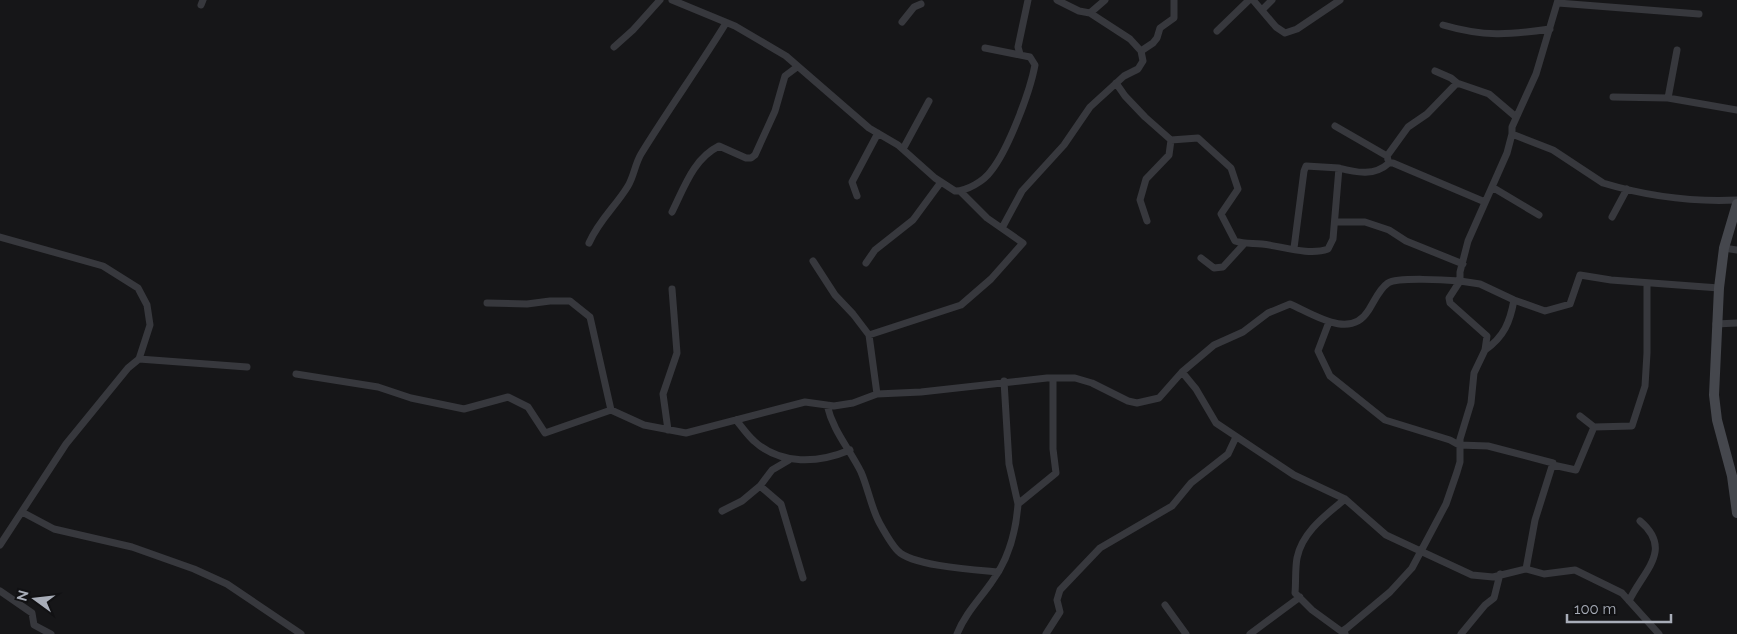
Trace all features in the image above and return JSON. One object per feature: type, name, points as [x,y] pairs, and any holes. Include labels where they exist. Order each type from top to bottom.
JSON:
[{"type":"street","points":[[614,47],[633,30],[660,0]]},
{"type":"street","points":[[672,0],[726,22],[761,40],[786,56],[869,128],[903,149],[941,182],[955,191],[960,191],[980,182],[991,172],[1026,99],[1035,65],[1030,57],[985,48]]},
{"type":"street","points":[[1020,54],[1018,47],[1028,0]]},
{"type":"street","points":[[1002,228],[1022,191],[1064,145],[1090,107],[1116,83],[1141,66],[1143,60],[1141,51],[1130,39],[1090,12],[1079,11],[1057,0]]},
{"type":"street","points":[[1090,12],[1105,0]]},
{"type":"street","points":[[1141,51],[1153,43],[1157,38],[1160,28],[1174,18],[1174,0]]},
{"type":"street","points":[[1217,31],[1249,0]]},
{"type":"street","points":[[1253,0],[1276,27],[1285,33],[1297,29],[1340,0]]},
{"type":"street","points":[[1262,10],[1272,0]]},
{"type":"street","points":[[1322,0],[1327,8]]},
{"type":"street","points":[[902,22],[914,7],[922,1]]},
{"type":"street","points":[[1345,499],[1315,526],[1301,545],[1297,559],[1296,593],[1312,610],[1345,634],[1344,630],[1390,592],[1412,568],[1446,504],[1460,462],[1459,445],[1471,403],[1474,373],[1485,350],[1488,336],[1450,304],[1449,298],[1460,281],[1460,272],[1468,240],[1507,154],[1512,127],[1536,74],[1558,1],[1699,14]]},
{"type":"street","points":[[590,243],[596,227],[627,188],[634,176],[638,158],[726,22]]},
{"type":"street","points":[[1443,24],[1482,34],[1514,34],[1550,29]]},
{"type":"street","points":[[1668,98],[1678,50]]},
{"type":"street","points":[[672,212],[696,165],[706,152],[718,146],[746,158],[751,158],[755,155],[775,111],[785,76],[797,67]]},
{"type":"street","points":[[1435,71],[1451,78],[1457,83],[1489,94],[1516,117]]},
{"type":"street","points":[[1116,83],[1125,96],[1145,117],[1171,140],[1198,138],[1231,168],[1238,189],[1221,214],[1230,236],[1235,241],[1244,244],[1259,243],[1314,251],[1328,249],[1333,239],[1335,222],[1333,218],[1339,168]]},
{"type":"street","points":[[1294,248],[1306,166],[1339,168],[1358,173],[1380,171],[1408,127],[1427,114],[1457,83]]},
{"type":"street","points":[[1613,97],[1668,98],[1737,110]]},
{"type":"street","points":[[903,149],[929,101]]},
{"type":"street","points":[[1335,126],[1388,159],[1485,202]]},
{"type":"street","points":[[857,196],[852,182],[878,133]]},
{"type":"street","points":[[1512,134],[1553,150],[1604,183],[1663,197],[1678,196],[1710,201],[1737,200]]},
{"type":"street","points":[[1147,221],[1140,200],[1146,179],[1169,155],[1171,140]]},
{"type":"street","points":[[866,263],[875,250],[913,220],[941,182]]},
{"type":"street","points":[[1492,187],[1539,215]]},
{"type":"street","points":[[1612,217],[1627,189]]},
{"type":"street","points":[[869,335],[961,306],[991,279],[1023,243],[987,218],[960,191]]},
{"type":"street","points":[[1737,204],[1724,248],[1719,288],[1714,394],[1717,420],[1732,476],[1737,513]]},
{"type":"street","points":[[1335,222],[1365,222],[1381,227],[1393,232],[1406,241],[1463,264]]},
{"type":"street","points":[[0,236],[104,266],[138,288],[147,306],[150,326],[139,359],[128,368],[66,444],[0,545]]},
{"type":"street","points":[[1201,258],[1214,268],[1223,267],[1244,244]]},
{"type":"street","points":[[1724,248],[1737,250]]},
{"type":"street","points":[[813,261],[835,295],[869,335],[877,394]]},
{"type":"street","points":[[296,374],[378,387],[410,398],[464,409],[508,397],[528,407],[545,433],[611,410],[644,425],[686,433],[805,402],[827,405],[852,402],[877,394],[921,392],[1004,381],[1075,378],[1092,383],[1128,401],[1137,403],[1159,398],[1182,372],[1214,345],[1243,332],[1268,313],[1283,305],[1290,304],[1329,322],[1344,325],[1361,321],[1382,289],[1389,282],[1432,278],[1480,284],[1514,300],[1545,310],[1570,304],[1580,274],[1719,288]]},
{"type":"street","points":[[1580,416],[1594,427],[1632,426],[1645,386],[1647,282]]},
{"type":"street","points":[[668,430],[663,394],[677,353],[672,289]]},
{"type":"street","points":[[487,303],[527,304],[550,300],[570,302],[590,317],[611,410]]},
{"type":"street","points":[[1485,350],[1496,342],[1510,323],[1514,300]]},
{"type":"street","points":[[1329,322],[1318,350],[1330,376],[1385,420],[1450,440],[1459,445],[1488,446],[1548,460],[1553,465],[1576,470],[1594,427]]},
{"type":"street","points":[[1716,324],[1737,323]]},
{"type":"street","points":[[139,359],[247,368]]},
{"type":"street","points":[[1182,372],[1196,389],[1216,423],[1294,475],[1345,499],[1386,535],[1472,575],[1493,577],[1526,569],[1544,574],[1575,570],[1618,590],[1659,634]]},
{"type":"street","points":[[1018,504],[1056,472],[1053,449],[1053,378]]},
{"type":"street","points":[[957,634],[962,621],[998,572],[1008,554],[1017,526],[1018,504],[1010,464],[1004,381]]},
{"type":"street","points":[[827,405],[830,422],[839,438],[850,450],[879,522],[899,553],[935,566],[998,572]]},
{"type":"street","points":[[736,420],[754,442],[789,460]]},
{"type":"street","points":[[1046,634],[1060,612],[1057,600],[1060,590],[1100,548],[1172,506],[1191,483],[1228,454],[1236,437]]},
{"type":"street","points":[[722,511],[742,501],[760,486],[772,470],[789,460],[837,456],[850,450]]},
{"type":"street","points":[[1526,569],[1535,520],[1553,465]]},
{"type":"street","points":[[760,486],[780,504],[794,542],[803,578]]},
{"type":"street","points":[[22,512],[54,529],[132,547],[194,569],[227,584],[301,634]]},
{"type":"street","points":[[1629,601],[1652,564],[1656,544],[1650,530],[1640,522]]},
{"type":"street","points":[[1462,634],[1485,605],[1494,598],[1500,574]]},
{"type":"street","points":[[0,591],[32,613],[34,625],[51,634]]},
{"type":"street","points":[[1250,634],[1300,597]]},
{"type":"street","points":[[1165,605],[1186,634]]}]
